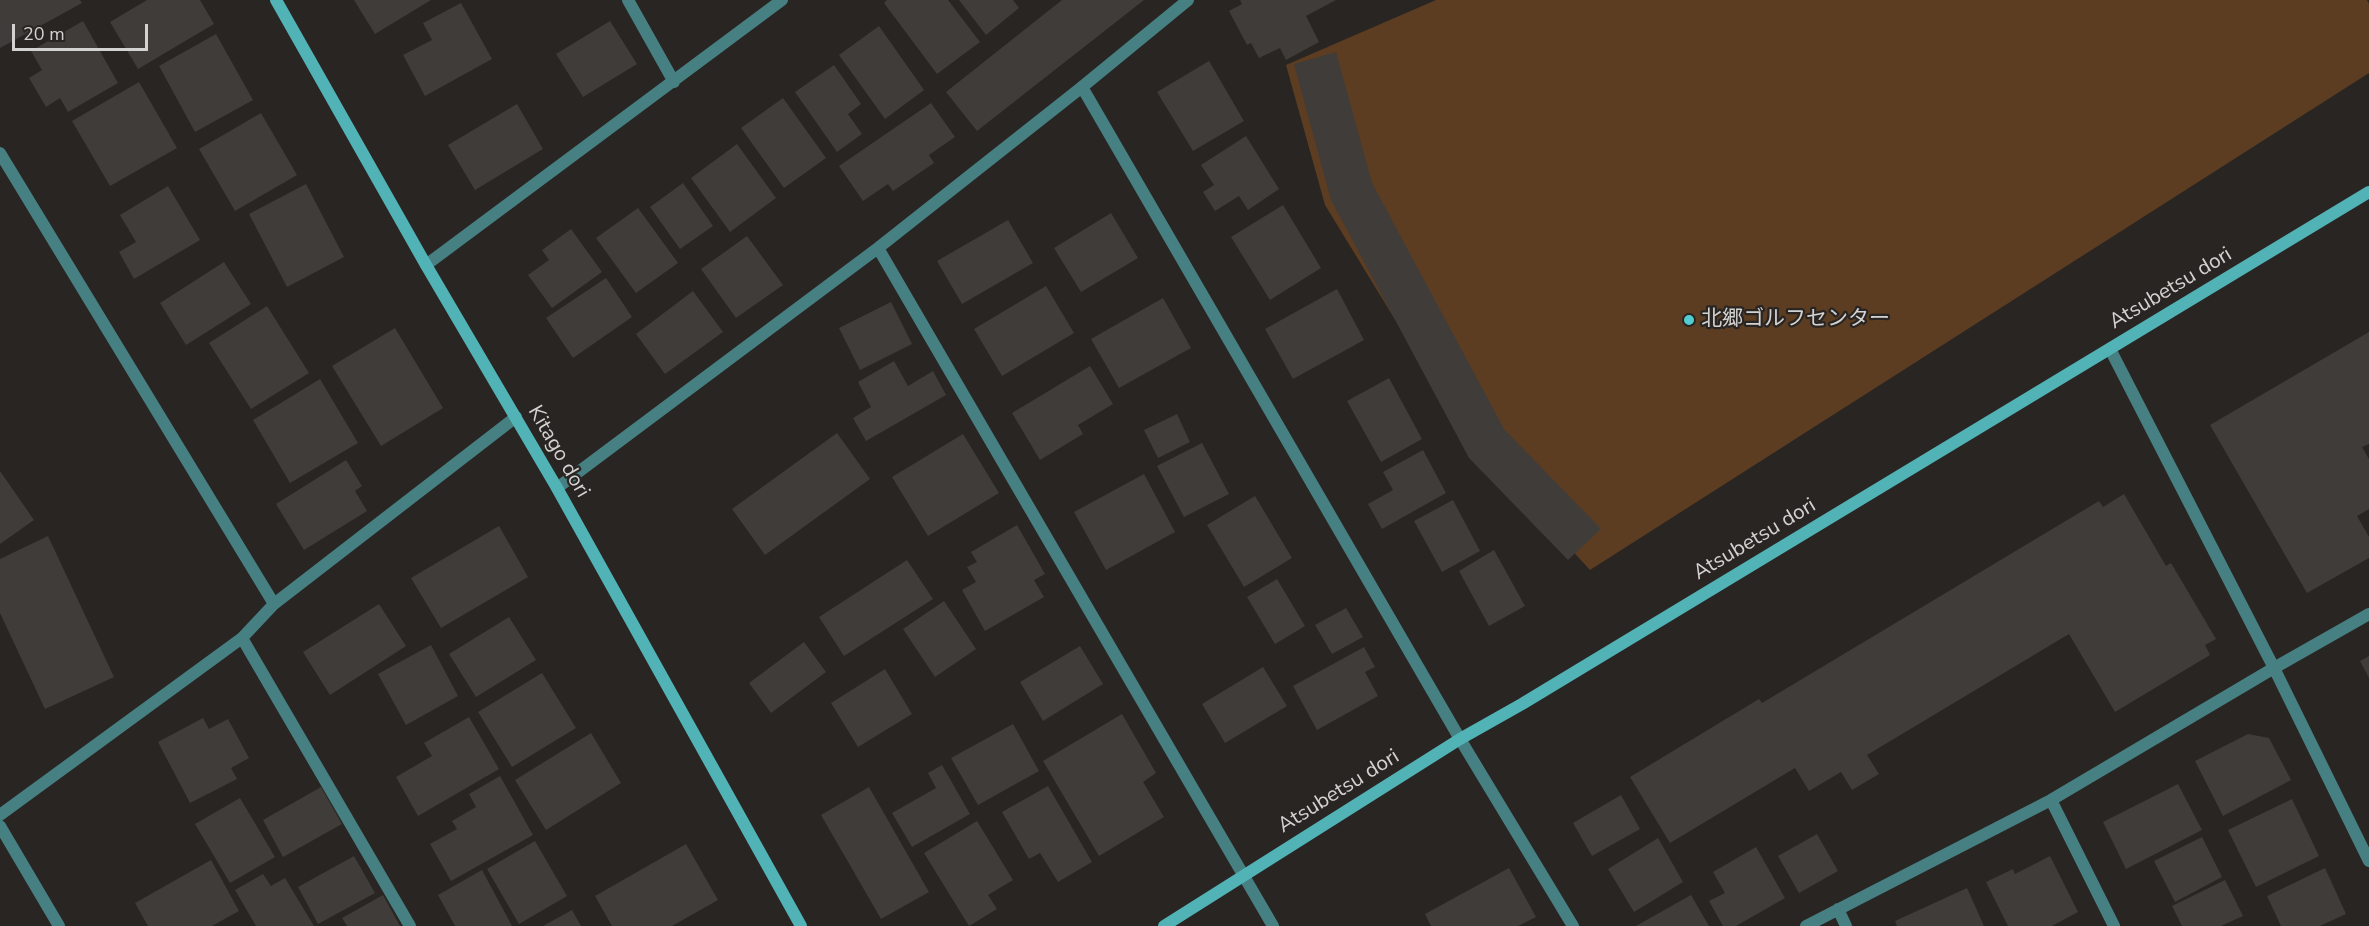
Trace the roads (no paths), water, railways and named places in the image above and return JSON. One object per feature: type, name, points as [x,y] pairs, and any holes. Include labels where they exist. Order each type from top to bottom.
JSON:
[{"type":"street","name":"Kitago dori","points":[[276,0],[557,488],[801,926]]},
{"type":"street","points":[[628,0],[674,82]]},
{"type":"street","points":[[426,264],[782,0]]},
{"type":"street","points":[[557,488],[878,248],[1188,0]]},
{"type":"street","points":[[1082,87],[1460,739],[1572,926]]},
{"type":"street","points":[[0,153],[274,604]]},
{"type":"street","name":"Atsubetsu dori","points":[[1164,926],[1460,739],[1533,698],[2369,192]]},
{"type":"street","points":[[878,248],[1273,926]]},
{"type":"street","points":[[2110,349],[2274,668],[2369,861]]},
{"type":"street","points":[[0,815],[242,638],[274,604],[516,417]]},
{"type":"street","points":[[1806,926],[2051,800],[2369,614]]},
{"type":"street","points":[[242,638],[410,926]]},
{"type":"street","points":[[2051,800],[2114,926]]},
{"type":"street","points":[[0,826],[58,926]]},
{"type":"street","points":[[1838,909],[1846,926]]},
{"type":"place","name":"北郷ゴルフセンター","points":[[1689,320]]}]
